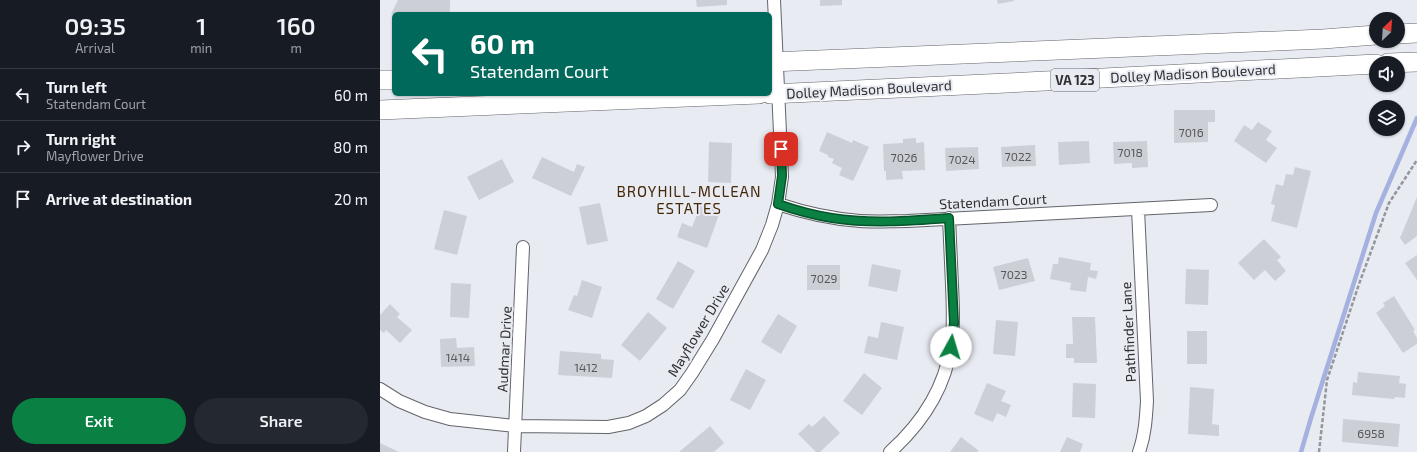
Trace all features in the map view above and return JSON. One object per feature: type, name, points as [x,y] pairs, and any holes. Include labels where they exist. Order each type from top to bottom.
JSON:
[{"type":"main road","points":[[1405,34],[1417,33]]},
{"type":"main road","name":"Dolley Madison Boulevard","points":[[773,62],[1323,39],[1369,36]]},
{"type":"main road","points":[[1405,62],[1417,62]]},
{"type":"main road","name":"Dolley Madison Boulevard","points":[[774,93],[1007,83],[1369,64]]},
{"type":"main road","points":[[380,80],[392,80]]},
{"type":"main road","points":[[380,110],[712,96]]},
{"type":"street","name":"Mayflower Drive","points":[[380,389],[425,412],[450,419],[515,426],[608,427],[640,418],[663,405],[680,390],[713,339],[762,250],[772,225],[778,204],[782,176],[774,93],[774,0]]},
{"type":"street","name":"Statendam Court","points":[[778,204],[799,211],[831,218],[861,221],[907,221],[1212,205]]},
{"type":"street","name":"Pathfinder Lane","points":[[1138,210],[1147,401],[1144,432],[1139,452]]},
{"type":"street","points":[[890,452],[906,438],[922,418],[935,396],[945,374],[951,347],[954,323],[949,218]]},
{"type":"street","name":"Audmar Drive","points":[[514,452],[519,371],[523,247]]},
{"type":"path","points":[[1320,452],[1327,380],[1359,284],[1389,203],[1417,160]]},
{"type":"building","points":[[398,0],[450,0],[450,12],[392,12]]},
{"type":"building","points":[[696,0],[727,0],[727,5],[697,7]]},
{"type":"building","points":[[820,0],[842,0],[842,5],[820,6]]},
{"type":"building","points":[[997,0],[1014,0],[1014,1],[998,4]]},
{"type":"building","points":[[1174,110],[1215,110],[1215,122],[1208,122],[1208,142],[1174,143]]},
{"type":"building","points":[[1258,122],[1272,131],[1266,140],[1277,148],[1266,163],[1234,141],[1244,125],[1252,130]]},
{"type":"building","points":[[827,132],[852,143],[853,140],[869,147],[853,181],[839,175],[842,168],[832,163],[834,159],[819,151]]},
{"type":"building","points":[[916,138],[916,143],[924,142],[925,170],[902,171],[903,179],[886,180],[886,171],[884,171],[883,144],[903,143],[903,139]]},
{"type":"building","points":[[1089,141],[1090,163],[1059,165],[1058,142]]},
{"type":"building","points":[[1147,141],[1148,167],[1132,168],[1132,163],[1114,164],[1113,142]]},
{"type":"building","points":[[709,142],[732,143],[731,183],[708,182]]},
{"type":"building","points":[[1035,145],[1036,166],[1002,167],[1001,147]]},
{"type":"building","points":[[978,147],[979,169],[946,171],[945,148]]},
{"type":"building","points":[[542,157],[574,172],[577,164],[585,167],[571,196],[532,178]]},
{"type":"building","points":[[502,159],[514,182],[479,200],[467,177]]},
{"type":"building","points":[[1295,167],[1311,171],[1297,228],[1271,221],[1275,205],[1271,204],[1276,184],[1283,186],[1286,174],[1293,175]]},
{"type":"building","points":[[1417,197],[1417,236],[1405,245],[1400,238]]},
{"type":"building","points":[[702,202],[721,209],[707,248],[677,237],[682,223],[692,227]]},
{"type":"building","points":[[600,203],[608,241],[587,245],[579,207]]},
{"type":"building","points":[[444,210],[467,216],[457,255],[434,249]]},
{"type":"building","points":[[1264,239],[1281,257],[1277,260],[1286,271],[1275,281],[1265,270],[1254,280],[1238,263]]},
{"type":"building","points":[[1417,255],[1417,280],[1405,263]]},
{"type":"building","points":[[1059,257],[1091,263],[1090,270],[1098,271],[1096,279],[1088,277],[1086,292],[1070,290],[1071,283],[1050,279],[1053,264],[1058,264]]},
{"type":"building","points":[[1028,258],[1035,281],[999,290],[993,267]]},
{"type":"building","points":[[678,261],[695,271],[673,309],[656,299]]},
{"type":"building","points":[[872,264],[901,270],[897,292],[868,286]]},
{"type":"building","points":[[807,265],[840,265],[840,290],[807,290]]},
{"type":"building","points":[[1186,269],[1209,270],[1208,305],[1185,304]]},
{"type":"building","points":[[582,280],[602,287],[592,318],[568,310],[574,295],[577,296]]},
{"type":"building","points":[[451,283],[471,284],[469,318],[450,317]]},
{"type":"building","points":[[1394,296],[1415,330],[1413,331],[1417,338],[1417,344],[1403,353],[1376,313],[1385,306],[1383,303]]},
{"type":"building","points":[[390,304],[400,314],[397,317],[412,330],[400,343],[386,330],[384,333],[380,330],[380,315]]},
{"type":"building","points":[[648,312],[667,328],[640,361],[621,345]]},
{"type":"building","points":[[778,314],[797,326],[781,354],[761,342]]},
{"type":"building","points":[[1072,317],[1095,317],[1097,363],[1074,363],[1074,358],[1066,358],[1066,344],[1073,344]]},
{"type":"building","points":[[996,320],[1018,322],[1015,356],[993,354]]},
{"type":"building","points":[[881,322],[904,327],[897,360],[864,353],[868,336],[878,338]]},
{"type":"building","points":[[1187,331],[1207,331],[1207,364],[1187,364]]},
{"type":"building","points":[[456,338],[457,348],[474,347],[475,366],[441,367],[440,339]]},
{"type":"building","points":[[560,351],[601,354],[601,359],[614,360],[612,378],[558,375]]},
{"type":"building","points":[[746,369],[766,380],[750,410],[730,400]]},
{"type":"building","points":[[1358,372],[1400,376],[1399,383],[1406,384],[1405,398],[1395,397],[1394,399],[1352,395],[1353,382],[1357,383]]},
{"type":"building","points":[[864,373],[882,388],[862,415],[843,401]]},
{"type":"building","points":[[987,383],[1006,391],[1001,401],[1011,405],[1006,417],[997,413],[993,422],[974,414]]},
{"type":"building","points":[[1073,383],[1096,384],[1095,418],[1072,417]]},
{"type":"building","points":[[1190,387],[1214,389],[1212,424],[1219,425],[1219,436],[1188,434]]},
{"type":"building","points":[[824,416],[840,433],[820,452],[816,452],[798,434],[809,424],[812,427]]},
{"type":"building","points":[[1343,419],[1400,424],[1398,447],[1342,442]]},
{"type":"building","points":[[710,426],[724,443],[714,452],[679,452]]},
{"type":"building","points":[[961,437],[979,451],[950,452]]},
{"type":"building","points":[[1067,437],[1083,444],[1080,452],[1060,452]]},
{"type":"building","points":[[380,443],[399,452],[380,452]]},
{"type":"waterway","points":[[1301,452],[1376,213],[1417,118]]},
{"type":"district","name":"BROYHILL-MCLEAN ESTATES","points":[[689,200]]},
{"type":"route","points":[[781,149],[782,176],[778,204],[799,211],[831,218],[861,221],[907,221],[949,218],[954,323],[951,347]]}]
